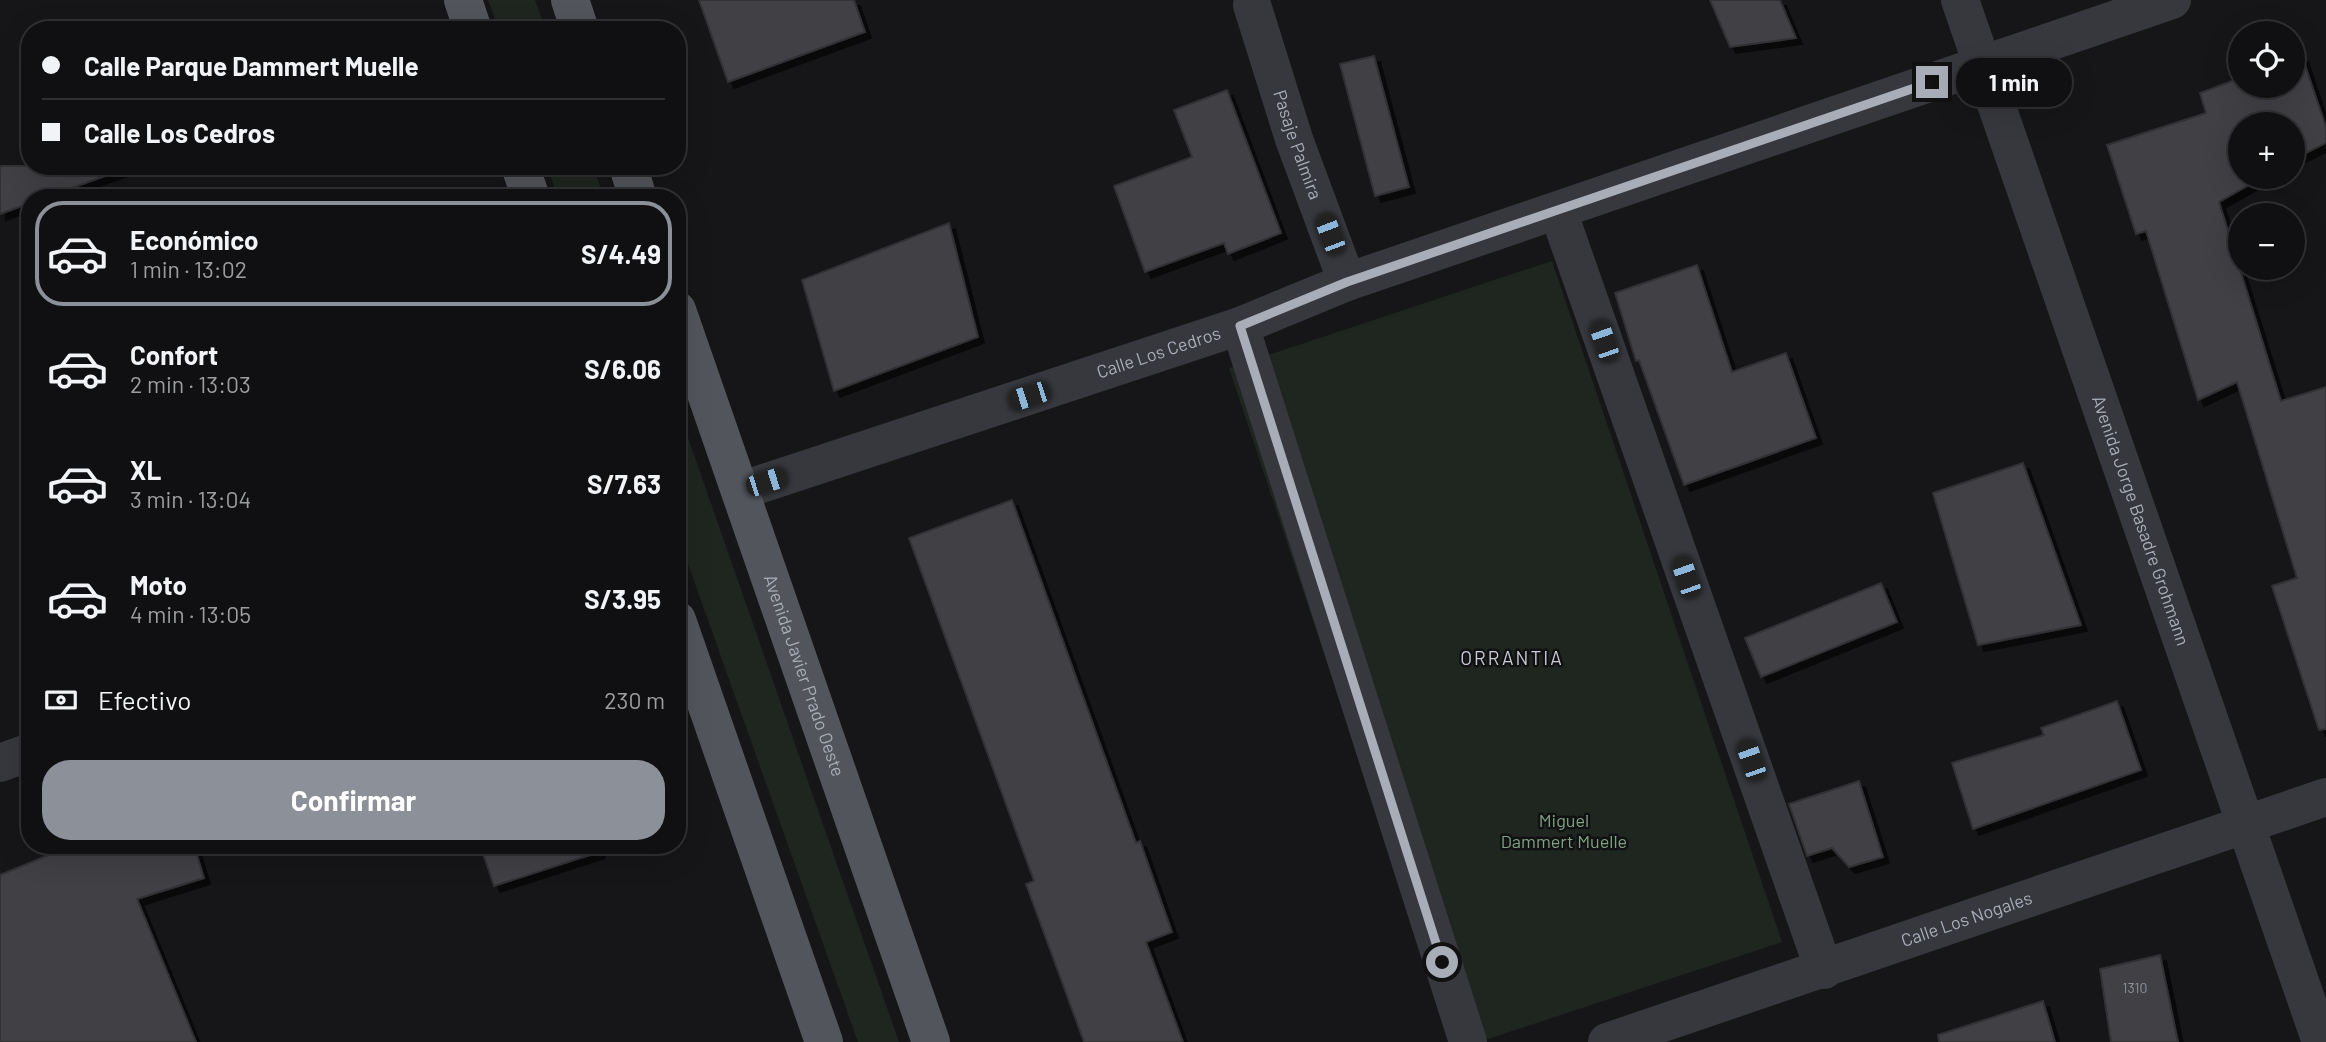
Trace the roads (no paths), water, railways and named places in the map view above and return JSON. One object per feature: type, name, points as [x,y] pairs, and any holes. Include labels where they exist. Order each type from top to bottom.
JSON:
[{"type":"main road","points":[[463,0],[470,21]]},
{"type":"main road","points":[[570,0],[577,21]]},
{"type":"main road","name":"Avenida Javier Prado Oeste","points":[[686,336],[931,1042]]},
{"type":"main road","points":[[686,646],[824,1042]]},
{"type":"street","name":"Avenida Jorge Basadre Grohmann","points":[[1960,0],[2321,1042]]},
{"type":"street","name":"Calle Los Cedros","points":[[740,491],[1240,326],[1347,282],[2172,0]]},
{"type":"street","name":"Pasaje Palmira","points":[[1245,2],[1347,282]]},
{"type":"street","points":[[1558,211],[1824,970]]},
{"type":"street","points":[[1240,326],[1468,1042]]},
{"type":"street","points":[[0,763],[21,755]]},
{"type":"street","name":"Calle Los Nogales","points":[[1607,1042],[2326,797]]},
{"type":"district","name":"ORRANTIA","points":[[1512,658]]},
{"type":"park label","name":"Miguel Dammert Muelle","points":[[1564,831]]}]
